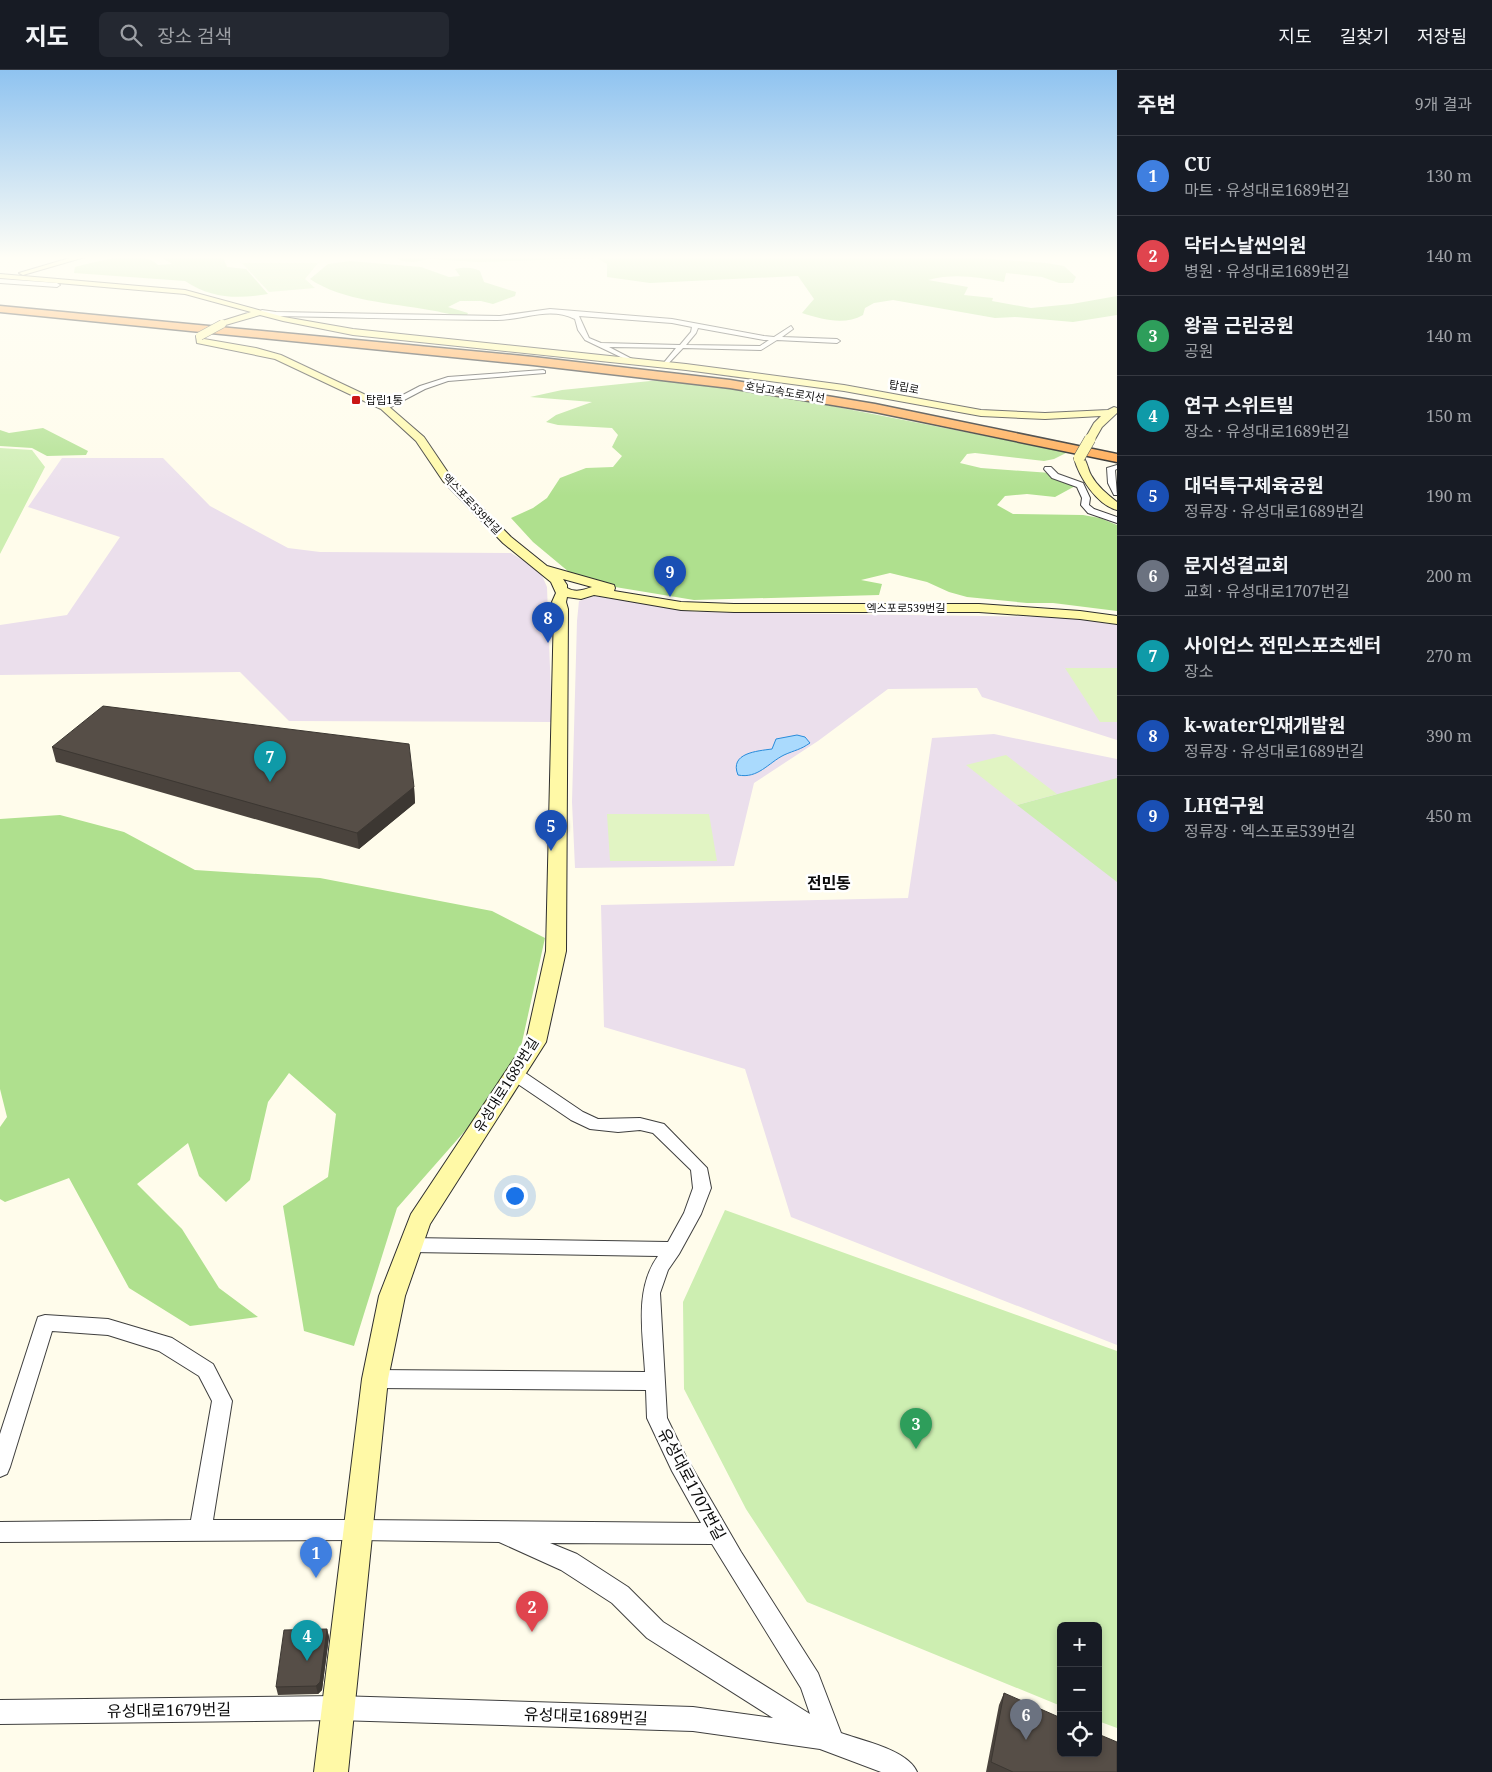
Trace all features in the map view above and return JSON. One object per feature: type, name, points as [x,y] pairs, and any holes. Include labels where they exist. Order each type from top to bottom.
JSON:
[{"type":"highway","name":"호남고속도로지선","points":[[286,336],[533,361],[730,384],[875,408],[1117,458]]},
{"type":"highway","name":"호남고속도로지선","points":[[295,336],[706,376],[881,404],[1117,453]]},
{"type":"street","name":"엑스포로539번길","points":[[200,336],[200,341],[278,357],[384,407],[420,439],[447,479],[497,530],[507,540],[542,566]]},
{"type":"street","name":"탑립로","points":[[397,336],[632,360],[844,388],[981,413],[1045,416],[1113,410]]},
{"type":"street","name":"탑립로","points":[[585,336],[587,339],[632,360]]},
{"type":"street","points":[[665,365],[690,336]]},
{"type":"street","points":[[762,336],[777,339],[837,341]]},
{"type":"street","points":[[599,345],[761,348],[780,336]]},
{"type":"street","points":[[384,407],[419,389],[438,382],[464,378],[543,372]]},
{"type":"street","points":[[1113,410],[1090,439],[1080,458],[1081,469],[1090,485],[1117,507]]},
{"type":"street","points":[[1117,467],[1111,468],[1111,474],[1117,493]]},
{"type":"street","points":[[1048,469],[1055,476],[1080,485],[1086,498],[1085,505],[1090,511],[1117,520]]},
{"type":"street","points":[[542,566],[562,575],[590,582],[594,588]]},
{"type":"street","points":[[542,566],[566,595]]},
{"type":"street","points":[[566,595],[567,581],[579,580]]},
{"type":"street","points":[[566,595],[594,588],[680,606],[694,606]]},
{"type":"street","name":"유성대로1689번길","points":[[332,1772],[337,1708],[375,1379],[392,1296],[419,1221],[536,1042],[556,951],[566,595]]},
{"type":"street","name":"엑스포로539번길","points":[[694,606],[734,608],[979,608],[1080,615],[1117,620]]},
{"type":"street","name":"유성대로1707번길","points":[[515,1074],[577,1116],[596,1125],[640,1124],[658,1128],[699,1168],[702,1188],[692,1214],[660,1267],[650,1293],[656,1418],[679,1464],[719,1534],[779,1634],[810,1680],[832,1741]]},
{"type":"street","points":[[410,1245],[672,1249]]},
{"type":"street","points":[[0,1467],[45,1323],[108,1327],[165,1344],[206,1370],[222,1401],[200,1531]]},
{"type":"street","points":[[375,1379],[655,1381]]},
{"type":"street","points":[[0,1532],[358,1530],[719,1534]]},
{"type":"street","points":[[500,1532],[570,1562],[620,1595],[655,1630],[832,1741],[893,1764],[906,1772]]},
{"type":"street","name":"유성대로1689번길","points":[[337,1708],[693,1719],[820,1737],[832,1741]]},
{"type":"street","name":"유성대로1679번길","points":[[0,1712],[337,1708]]},
{"type":"shaded area","points":[[62,458],[163,458],[210,506],[288,548],[320,552],[511,553],[540,571],[547,587],[552,722],[289,721],[240,672],[0,675],[0,625],[67,615],[120,537],[28,507]]},
{"type":"shaded area","points":[[595,596],[696,612],[1062,617],[1117,625],[1117,740],[982,697],[977,688],[888,689],[818,741],[754,783],[734,866],[575,868],[572,802],[577,621],[579,601]]},
{"type":"shaded area","points":[[994,734],[1117,759],[1117,1345],[791,1217],[745,1069],[604,1027],[601,905],[908,898],[932,738]]},
{"type":"green space","points":[[660,380],[723,385],[1068,452],[1054,459],[1044,461],[975,453],[967,454],[960,463],[981,468],[1051,473],[1077,485],[1055,497],[1027,494],[1005,496],[997,505],[1013,514],[1083,515],[1100,518],[1117,525],[1117,611],[1053,603],[1027,603],[967,597],[949,592],[927,582],[890,573],[861,580],[882,584],[879,595],[694,600],[603,585],[575,577],[533,542],[511,518],[533,508],[547,498],[560,478],[586,468],[613,467],[622,456],[612,447],[618,435],[612,428],[558,425],[546,422],[556,415],[592,402],[530,397],[562,390]]},
{"type":"green space","points":[[43,428],[88,451],[86,455],[47,456],[32,448],[0,446],[0,430],[9,433]]},
{"type":"green space","points":[[0,448],[32,450],[45,467],[0,554]]},
{"type":"green space","points":[[1065,668],[1117,668],[1117,722],[1100,722]]},
{"type":"green space","points":[[1006,755],[1057,794],[1017,805],[966,765]]},
{"type":"green space","points":[[1117,778],[1117,882],[1017,805]]},
{"type":"green space","points":[[607,814],[709,814],[717,861],[610,861]]},
{"type":"green space","points":[[60,815],[124,832],[195,870],[320,878],[492,911],[545,938],[515,1074],[397,1208],[354,1346],[304,1331],[283,1206],[328,1177],[336,1114],[289,1073],[268,1102],[250,1180],[226,1202],[199,1176],[188,1143],[137,1184],[182,1229],[219,1288],[258,1317],[190,1326],[129,1288],[69,1178],[5,1202],[0,1199],[0,1127],[7,1117],[0,1089],[0,819]]},
{"type":"green space","points":[[725,1210],[1117,1351],[1117,1728],[1102,1722],[1102,1622],[1057,1622],[1057,1704],[807,1602],[746,1509],[684,1389],[683,1302]]},
{"type":"water","points":[[797,735],[805,737],[810,743],[778,758],[757,773],[745,776],[738,775],[737,762],[746,754],[772,749],[776,739]]},
{"type":"building","points":[[103,706],[409,744],[414,787],[357,833],[52,747]]},
{"type":"building","points":[[327,1629],[320,1682],[316,1686],[276,1687],[284,1630]]},
{"type":"building","points":[[1004,1693],[1057,1716],[1057,1757],[1102,1757],[1102,1736],[1117,1742],[1117,1772],[1013,1772],[991,1762]]},
{"type":"place","name":"탑립1통","points":[[356,400]]},
{"type":"place","name":"LH연구원","points":[[670,597]]},
{"type":"place","name":"k-water인재개발원","points":[[548,643]]},
{"type":"place","name":"사이언스 전민스포츠센터","points":[[270,782]]},
{"type":"place","name":"대덕특구체육공원","points":[[551,851]]},
{"type":"place","name":"왕골 근린공원","points":[[916,1449]]},
{"type":"place","name":"CU","points":[[316,1578]]},
{"type":"place","name":"닥터스날씬의원","points":[[532,1632]]},
{"type":"place","name":"연구 스위트빌","points":[[307,1661]]},
{"type":"place","name":"문지성결교회","points":[[1026,1740]]},
{"type":"district","name":"전민동","points":[[829,883]]}]
